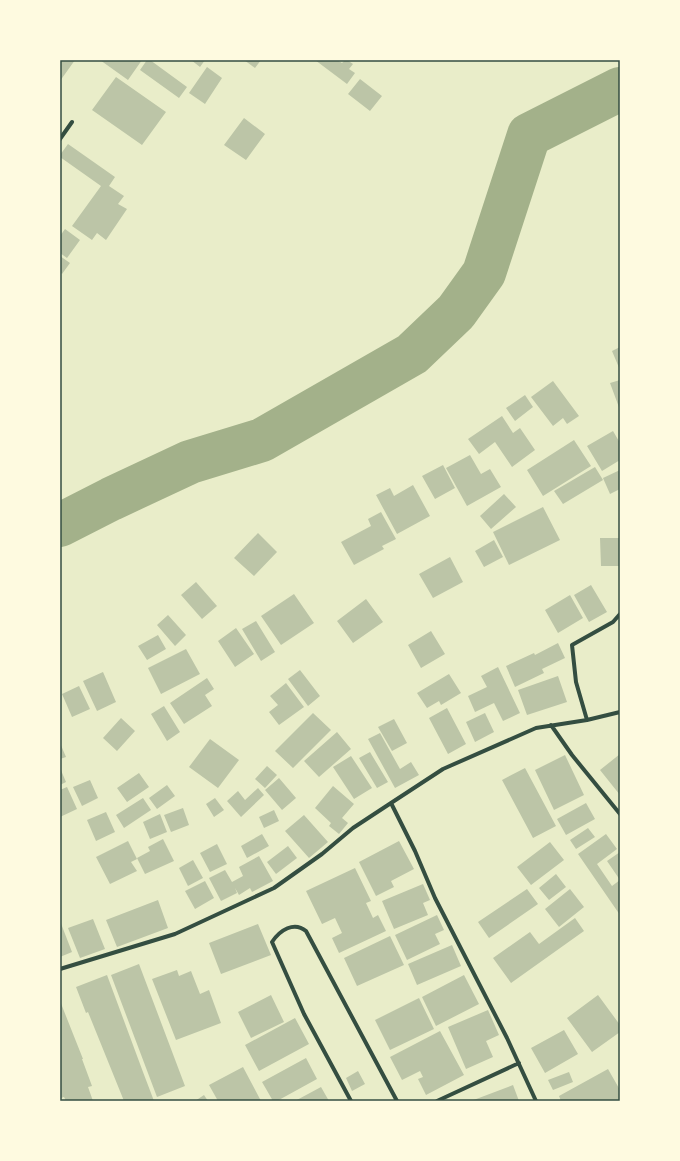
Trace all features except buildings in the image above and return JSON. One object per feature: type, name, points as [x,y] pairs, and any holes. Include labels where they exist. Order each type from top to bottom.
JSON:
[{"type":"street","points":[[60,139],[72,122]]},
{"type":"street","points":[[587,720],[576,682],[572,645],[613,622],[620,614]]},
{"type":"street","points":[[60,969],[175,934],[274,888],[322,854],[353,828],[442,769],[536,728],[587,720],[620,712]]},
{"type":"street","points":[[551,725],[572,755],[620,814]]},
{"type":"street","points":[[392,803],[435,898],[508,1038],[536,1101]]},
{"type":"street","points":[[351,1101],[304,1014],[272,942],[276,936],[285,930],[297,926],[306,931],[397,1101]]},
{"type":"street","points":[[437,1101],[519,1063]]},
{"type":"waterway","points":[[60,525],[190,462],[262,440],[412,354],[456,312],[484,273],[529,135],[620,89]]}]
